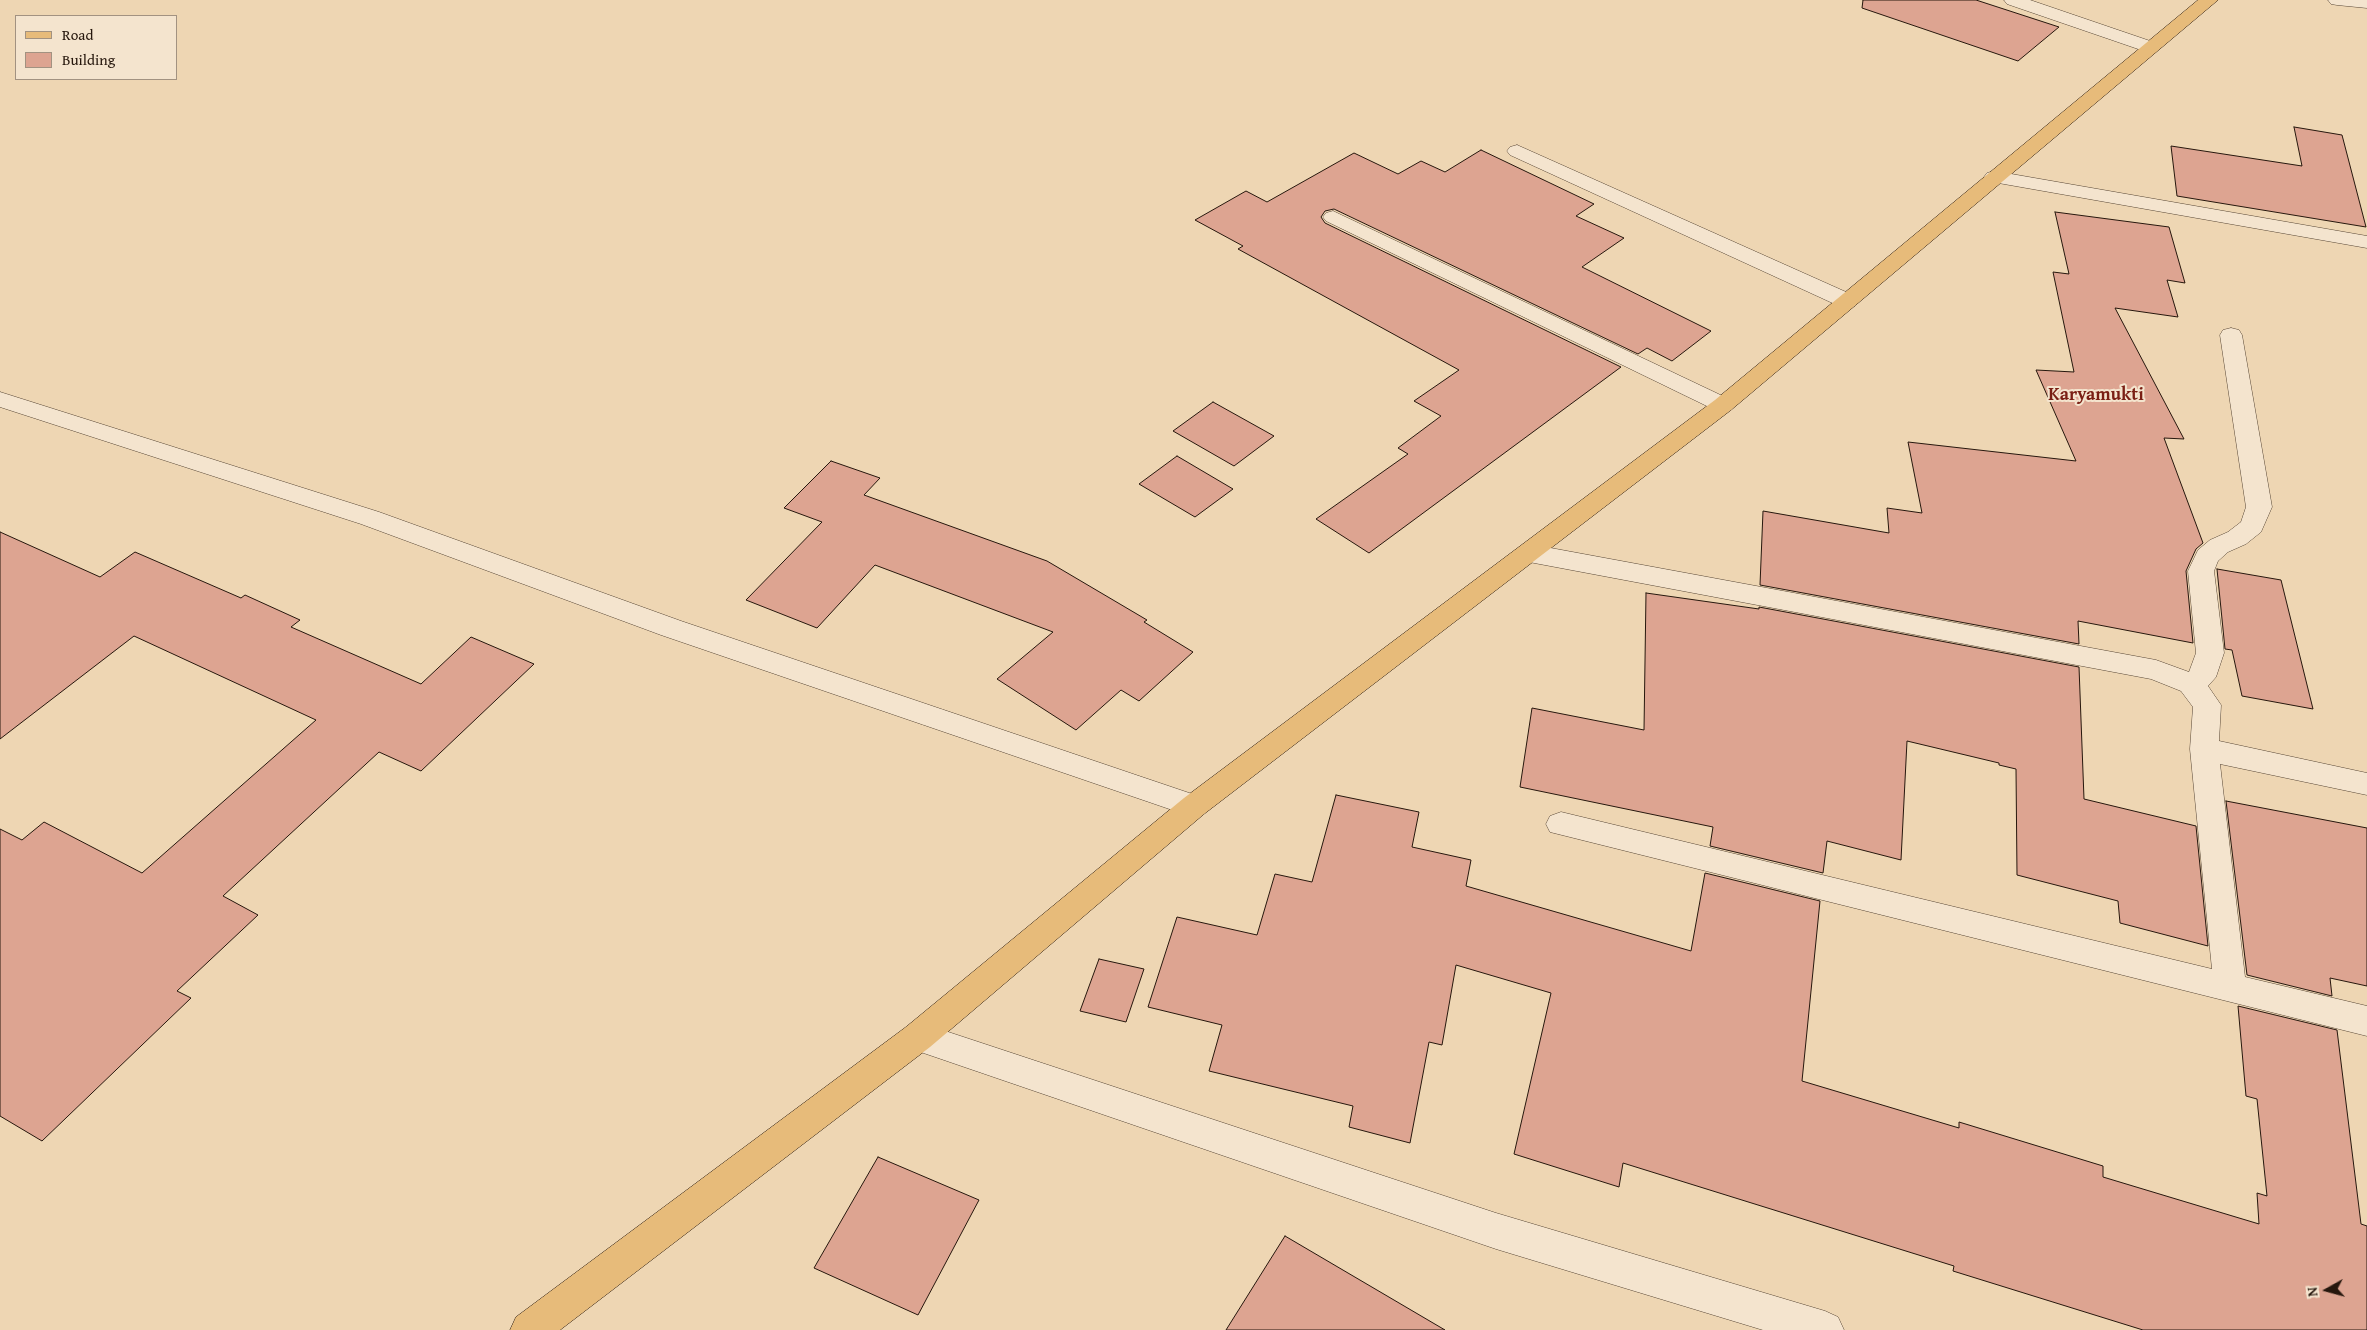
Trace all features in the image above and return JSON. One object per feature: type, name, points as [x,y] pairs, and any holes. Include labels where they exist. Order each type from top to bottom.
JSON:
[{"type":"main road","points":[[530,1330],[918,1037],[1194,806],[1722,405],[2150,47],[2209,0]]},
{"type":"street","points":[[2013,0],[2150,47]]},
{"type":"street","points":[[2338,0],[2367,3]]},
{"type":"street","points":[[1517,151],[1847,302]]},
{"type":"street","points":[[1994,177],[2367,242]]},
{"type":"street","points":[[1333,217],[1722,405]]},
{"type":"street","points":[[2191,684],[2202,677],[2210,653],[2204,613],[2201,571],[2207,556],[2219,546],[2237,538],[2252,526],[2259,507],[2231,335]]},
{"type":"street","points":[[0,398],[370,518],[642,618],[1194,806]]},
{"type":"street","points":[[1529,553],[2156,670],[2191,684],[2207,705],[2204,749],[2230,987]]},
{"type":"street","points":[[2204,749],[2367,784]]},
{"type":"street","points":[[1561,824],[2367,1021]]},
{"type":"street","points":[[918,1037],[1496,1231],[1825,1330]]},
{"type":"building","points":[[1863,0],[1976,0],[2059,27],[2018,61],[1862,8]]},
{"type":"building","points":[[2294,127],[2342,135],[2366,227],[2177,196],[2171,146],[2302,166]]},
{"type":"building","points":[[1481,150],[1594,204],[1576,216],[1624,238],[1582,267],[1711,331],[1672,361],[1647,348],[1638,354],[1334,209],[1325,211],[1321,217],[1325,223],[1621,367],[1369,553],[1316,519],[1408,454],[1398,448],[1441,416],[1414,401],[1459,370],[1238,249],[1243,246],[1195,220],[1246,191],[1267,202],[1354,153],[1398,174],[1421,161],[1445,172]]},
{"type":"building","points":[[2055,212],[2169,227],[2185,283],[2167,280],[2178,317],[2115,308],[2184,439],[2164,438],[2203,543],[2196,549],[2186,571],[2193,643],[2078,621],[2079,644],[1760,585],[1763,511],[1889,533],[1887,508],[1922,513],[1908,442],[2076,461],[2036,370],[2074,372],[2053,272],[2069,274]]},
{"type":"building","points":[[1213,402],[1274,436],[1234,466],[1173,431]]},
{"type":"building","points":[[1177,456],[1233,489],[1195,517],[1139,484]]},
{"type":"building","points":[[831,461],[880,478],[864,495],[1047,561],[1147,620],[1144,622],[1193,652],[1139,701],[1121,690],[1076,730],[997,679],[1053,632],[875,565],[817,628],[746,600],[822,522],[784,508]]},
{"type":"building","points":[[0,532],[100,577],[135,552],[241,598],[245,595],[300,620],[291,627],[421,684],[471,637],[534,664],[421,771],[379,752],[223,896],[258,915],[177,991],[191,998],[42,1141],[0,1116],[0,829],[22,840],[44,822],[142,873],[316,720],[134,636],[0,739]]},
{"type":"building","points":[[2217,569],[2281,580],[2313,709],[2242,696],[2232,650],[2225,649]]},
{"type":"building","points":[[1646,593],[1759,609],[1759,607],[2079,667],[2084,799],[2196,826],[2208,946],[2120,923],[2118,901],[2017,875],[2016,769],[1999,765],[1999,763],[1907,741],[1901,860],[1827,841],[1823,873],[1710,846],[1713,827],[1520,787],[1532,708],[1644,730]]},
{"type":"building","points":[[1336,795],[1419,812],[1412,847],[1471,860],[1466,886],[1691,951],[1705,873],[1820,901],[1802,1081],[1959,1128],[1959,1122],[2103,1166],[2103,1177],[2259,1224],[2257,1193],[2267,1196],[2257,1099],[2246,1096],[2238,1006],[2337,1030],[2361,1224],[2367,1226],[2367,1330],[2143,1330],[1953,1271],[1954,1266],[1623,1163],[1619,1187],[1514,1154],[1551,993],[1456,965],[1442,1045],[1429,1042],[1410,1143],[1349,1127],[1353,1106],[1209,1071],[1222,1025],[1148,1007],[1177,917],[1257,935],[1275,874],[1312,882]]},
{"type":"building","points":[[2226,801],[2367,828],[2367,986],[2330,978],[2332,996],[2247,975]]},
{"type":"building","points":[[1099,959],[1144,969],[1126,1022],[1080,1011]]},
{"type":"building","points":[[878,1157],[979,1200],[918,1315],[814,1268]]},
{"type":"building","points":[[1285,1236],[1445,1330],[1226,1330]]},
{"type":"district","name":"Karyamukti","points":[[2096,395]]}]
